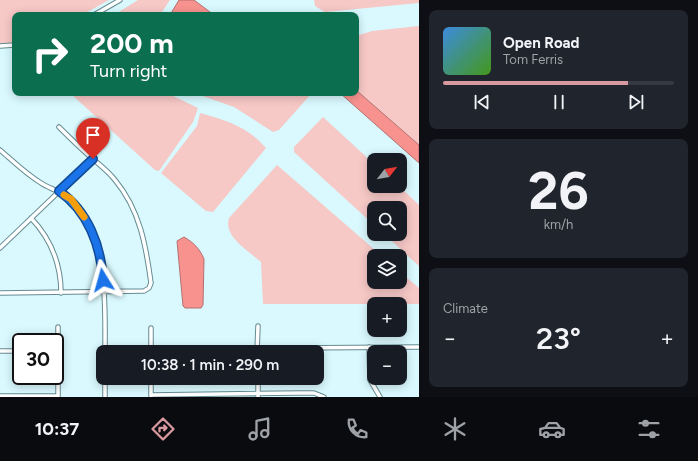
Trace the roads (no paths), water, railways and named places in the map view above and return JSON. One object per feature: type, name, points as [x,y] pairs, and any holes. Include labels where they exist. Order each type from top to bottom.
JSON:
[{"type":"street","points":[[99,12],[120,0]]},
{"type":"street","points":[[0,46],[12,45]]},
{"type":"street","points":[[0,293],[144,291],[149,288],[151,283],[146,245],[141,227],[129,199],[115,180],[59,127]]},
{"type":"street","points":[[0,150],[41,183],[59,191],[71,199],[89,226],[98,249],[104,291],[105,345]]},
{"type":"street","points":[[0,248],[93,159]]},
{"type":"street","points":[[31,218],[41,230],[53,250],[59,268],[61,293]]},
{"type":"street","points":[[257,345],[258,326]]},
{"type":"street","points":[[58,328],[58,333]]},
{"type":"street","points":[[151,328],[151,345]]},
{"type":"street","points":[[324,348],[367,347]]},
{"type":"street","points":[[407,347],[419,347]]},
{"type":"street","points":[[0,351],[12,351]]},
{"type":"street","points":[[0,396],[58,396],[58,385]]},
{"type":"street","points":[[105,385],[105,397]]},
{"type":"street","points":[[151,385],[151,396],[314,393],[324,397]]},
{"type":"street","points":[[374,385],[380,397]]}]
